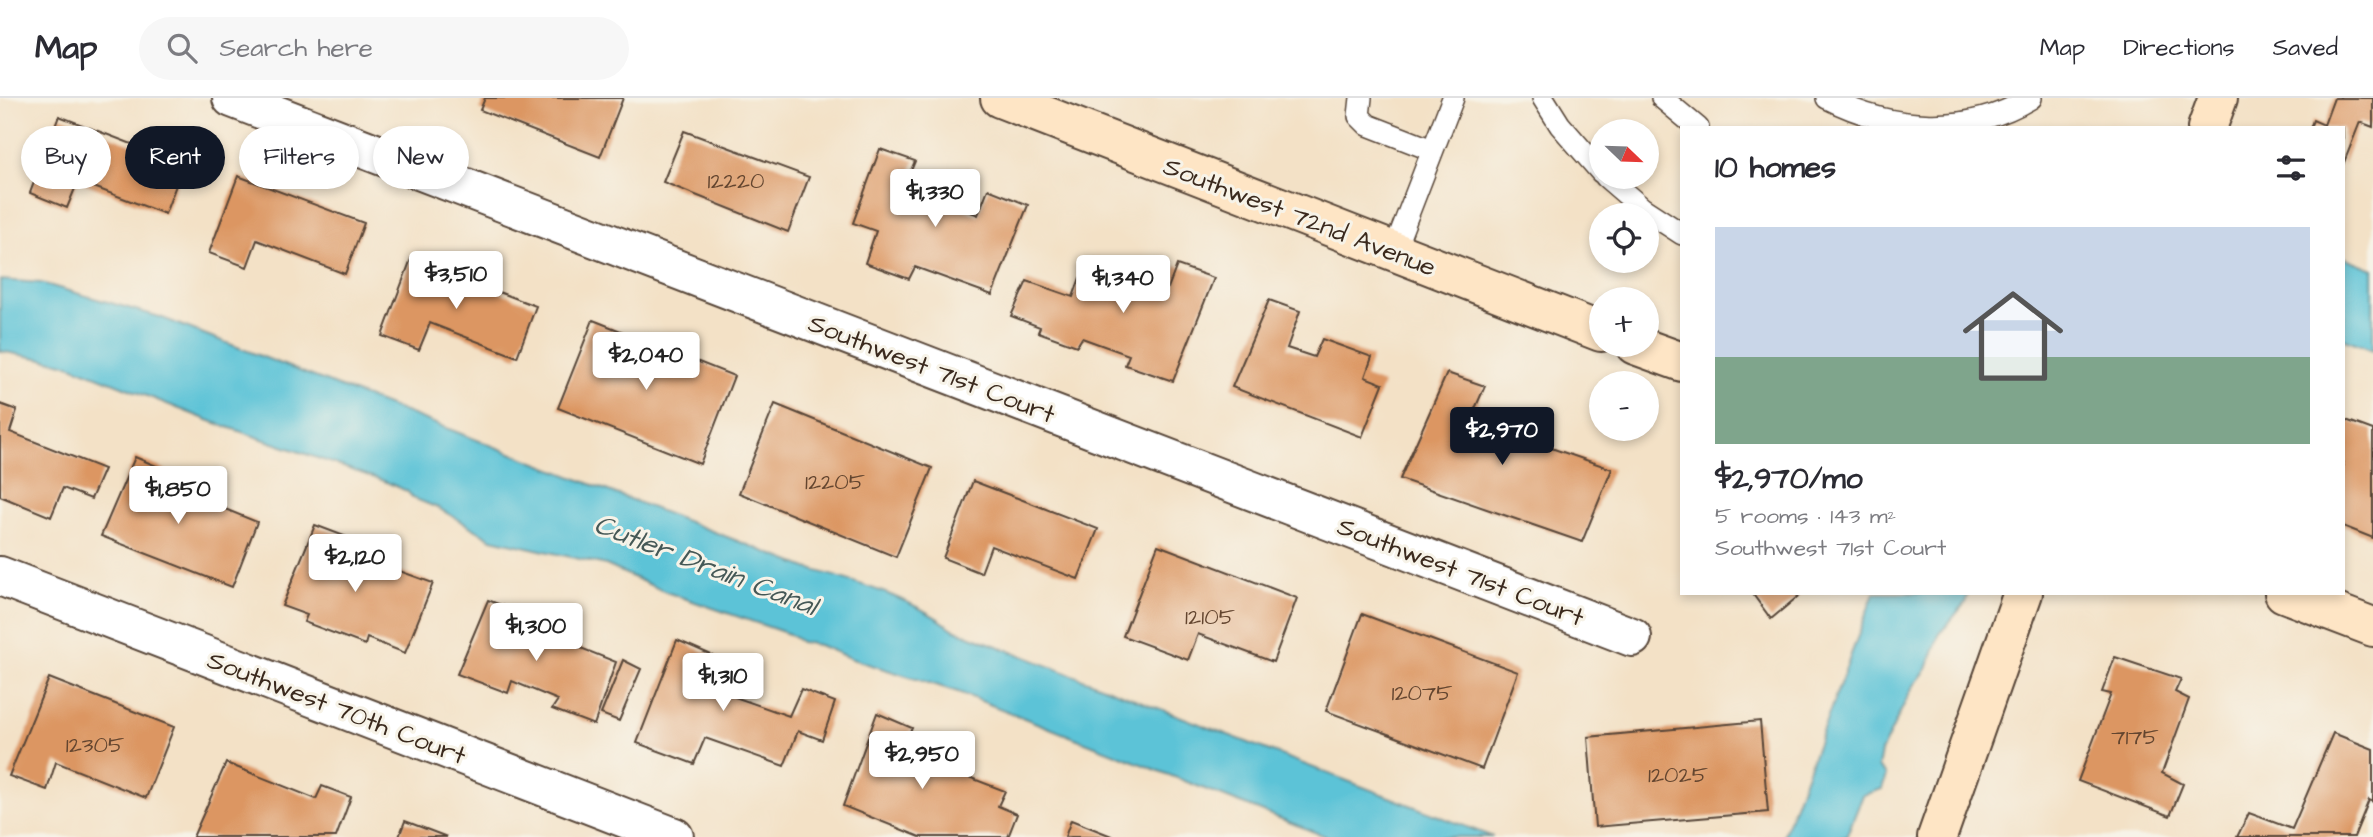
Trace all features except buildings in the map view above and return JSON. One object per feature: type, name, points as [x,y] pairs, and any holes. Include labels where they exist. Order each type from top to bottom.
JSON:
[{"type":"street","name":"Southwest 71st Court","points":[[232,98],[1632,637]]},
{"type":"street","name":"Southwest 72nd Avenue","points":[[1000,98],[1589,327]]},
{"type":"street","points":[[2208,126],[2218,98]]},
{"type":"street","points":[[1659,354],[1680,361]]},
{"type":"street","name":"Southwest 70th Court","points":[[0,576],[674,837]]},
{"type":"street","points":[[1937,837],[2023,595]]},
{"type":"street","points":[[2289,595],[2373,627]]},
{"type":"lane","points":[[1361,98],[1359,116],[1368,125],[1432,150]]},
{"type":"lane","points":[[1393,253],[1453,98]]},
{"type":"lane","points":[[1543,98],[1560,125],[1589,158]]},
{"type":"lane","points":[[1662,98],[1696,126]]},
{"type":"lane","points":[[1827,98],[1877,117],[1919,125],[1952,124],[1990,117],[2031,98]]},
{"type":"lane","points":[[1620,189],[1642,208],[1680,233]]},
{"type":"water","points":[[2345,258],[2373,269],[2373,350],[2345,339]]},
{"type":"water","name":"Cutler Drain Canal","points":[[0,280],[41,283],[160,317],[807,568],[883,592],[919,608],[953,629],[1493,837],[1327,837],[958,692],[852,659],[819,645],[801,642],[789,634],[666,592],[606,565],[492,539],[384,481],[210,421],[64,363],[0,351]]},
{"type":"water","points":[[1873,595],[1967,595],[1965,603],[1939,635],[1927,669],[1912,688],[1881,752],[1878,767],[1886,775],[1882,789],[1863,795],[1846,837],[1783,837]]}]
